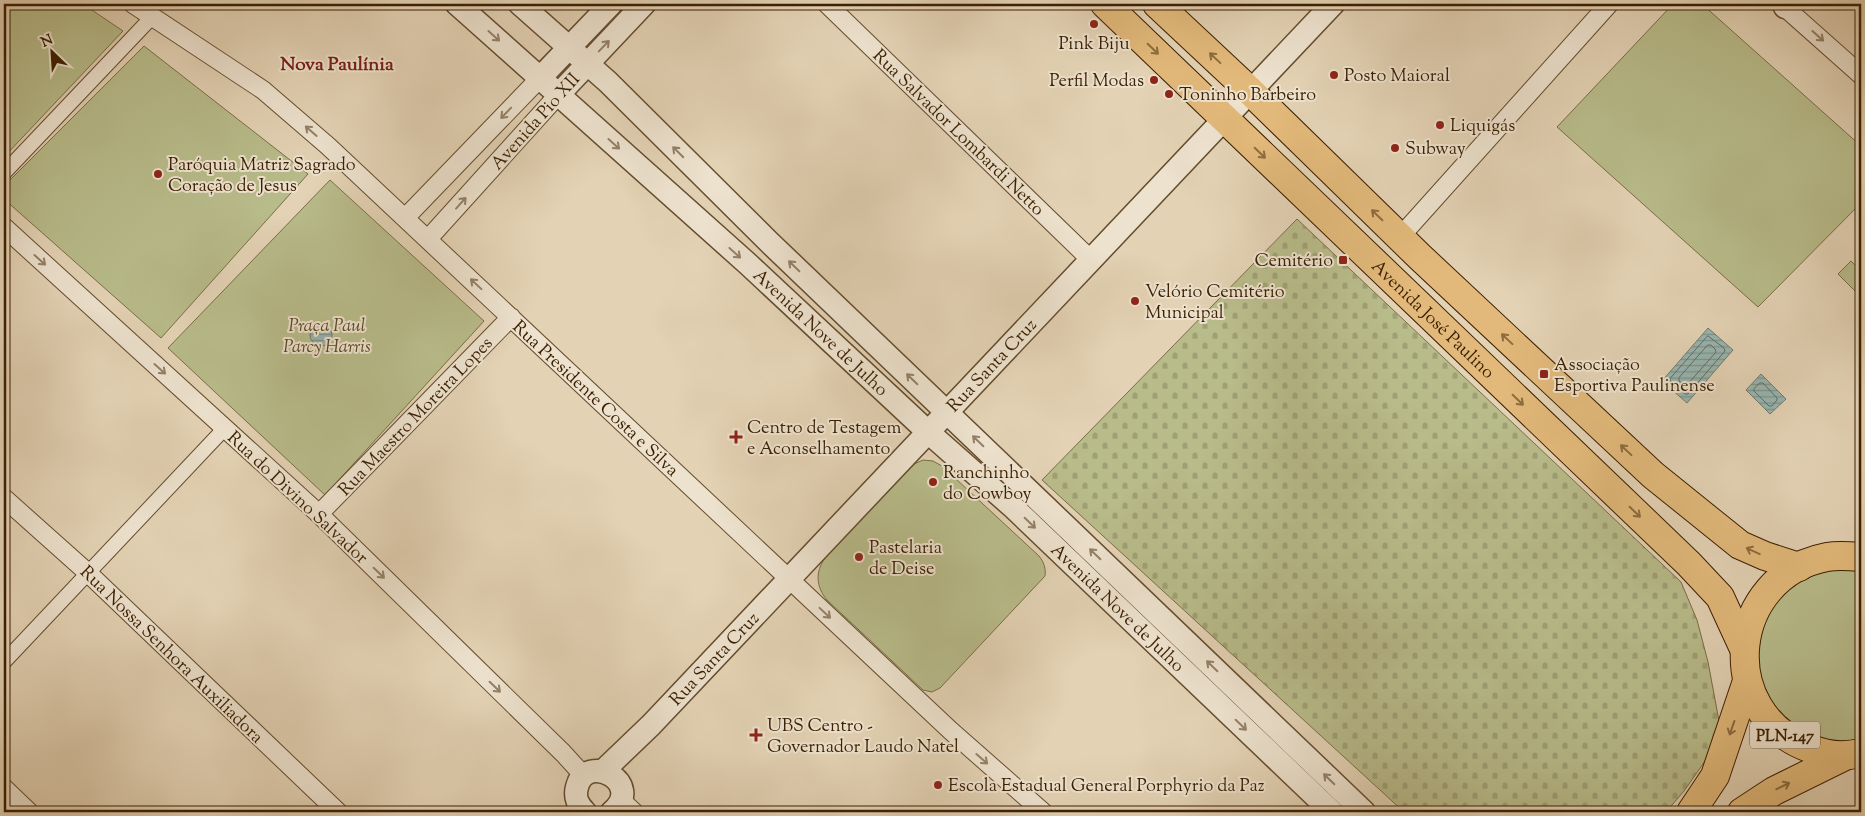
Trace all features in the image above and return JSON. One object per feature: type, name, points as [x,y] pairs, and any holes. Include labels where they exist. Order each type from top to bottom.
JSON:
[{"type":"main road","name":"Avenida José Paulino","points":[[1105,4],[1225,118],[1330,222],[1690,564],[1720,597],[1744,649]]},
{"type":"main road","name":"Avenida José Paulino","points":[[1156,4],[1250,91],[1566,395],[1653,475],[1740,545],[1765,556],[1799,567]]},
{"type":"main road","name":"PLN-147","points":[[1855,553],[1828,557],[1799,567],[1781,578],[1766,592],[1759,604],[1747,629],[1744,649],[1747,681],[1757,706],[1774,727],[1795,743],[1820,753],[1856,756]]},
{"type":"main road","points":[[1691,812],[1715,776],[1747,681]]},
{"type":"main road","points":[[1742,812],[1774,791],[1856,756]]},
{"type":"street","name":"Rua Presidente Costa e Silva","points":[[133,4],[154,16],[262,90],[328,146],[951,731],[1043,812]]},
{"type":"street","name":"Avenida Nove de Julho","points":[[457,4],[748,264],[928,432],[1014,508],[1332,812]]},
{"type":"street","name":"Avenida Nove de Julho","points":[[520,4],[608,82],[769,242],[1364,812]]},
{"type":"street","name":"Avenida Pio XII","points":[[405,218],[611,4]]},
{"type":"street","name":"Avenida Pio XII","points":[[428,239],[586,64],[644,4]]},
{"type":"street","name":"Rua Salvador Lombardi Netto","points":[[828,4],[1091,260]]},
{"type":"street","name":"Rua Santa Cruz","points":[[576,808],[577,784],[612,792],[652,725],[1333,4]]},
{"type":"street","points":[[1400,237],[1609,4]]},
{"type":"street","points":[[1785,5],[1861,75]]},
{"type":"street","points":[[4,173],[154,16]]},
{"type":"street","name":"Rua do Divino Salvador","points":[[4,227],[319,514],[563,753],[612,792]]},
{"type":"street","name":"Rua Maestro Moreira Lopes","points":[[319,514],[511,318]]},
{"type":"street","points":[[4,662],[225,428]]},
{"type":"street","name":"Rua Nossa Senhora Auxiliadora","points":[[4,498],[88,574],[338,812]]},
{"type":"street","points":[[1276,759],[1291,742]]},
{"type":"street","points":[[4,788],[30,812]]},
{"type":"green space","points":[[4,4],[83,4],[123,31],[4,157]]},
{"type":"green space","points":[[1673,4],[1702,4],[1861,146],[1861,203],[1758,307],[1557,127]]},
{"type":"green space","points":[[144,46],[308,174],[161,338],[4,199],[4,186]]},
{"type":"green space","name":"Praça Paul Parcy Harris","points":[[330,180],[484,321],[325,495],[168,348]]},
{"type":"green space","points":[[1297,219],[1681,582],[1697,620],[1708,662],[1722,737],[1684,791],[1666,812],[1404,812],[1042,480]]},
{"type":"green space","points":[[1851,261],[1861,271],[1861,297],[1838,274]]},
{"type":"green space","points":[[923,460],[933,461],[942,466],[1039,556],[1045,571],[1045,576],[940,688],[932,692],[923,690],[827,600],[823,595],[818,579],[818,574],[825,558],[909,467]]},
{"type":"green space","points":[[1861,565],[1861,745],[1845,747],[1789,730],[1755,682],[1757,623],[1794,577]]},
{"type":"water","points":[[321,324],[331,331],[332,335],[325,345],[321,346],[311,339],[310,335],[317,325]]},
{"type":"water","points":[[1708,328],[1733,350],[1687,403],[1662,381]]},
{"type":"water","points":[[1761,374],[1786,399],[1770,414],[1746,390]]},
{"type":"place","name":"Pink Biju","points":[[1094,24]]},
{"type":"place","name":"Posto Maioral","points":[[1334,75]]},
{"type":"place","name":"Perfil Modas","points":[[1154,80]]},
{"type":"place","name":"Toninho Barbeiro","points":[[1169,94]]},
{"type":"place","name":"Liquigás","points":[[1440,125]]},
{"type":"place","name":"Subway","points":[[1395,148]]},
{"type":"place","name":"Paróquia Matriz Sagrado Coração de Jesus","points":[[158,174]]},
{"type":"place","name":"Cemitério","points":[[1343,260]]},
{"type":"place","name":"Velório Cemitério Municipal","points":[[1135,301]]},
{"type":"place","name":"Associação Esportiva Paulinense","points":[[1544,374]]},
{"type":"place","name":"Centro de Testagem e Aconselhamento","points":[[736,437]]},
{"type":"place","name":"Ranchinho do Cowboy","points":[[933,482]]},
{"type":"place","name":"Pastelaria de Deise","points":[[859,557]]},
{"type":"place","name":"UBS Centro - Governador Laudo Natel","points":[[756,735]]},
{"type":"place","name":"Escola Estadual General Porphyrio da Paz","points":[[938,785]]},
{"type":"district","name":"Nova Paulínia","points":[[337,63]]}]
